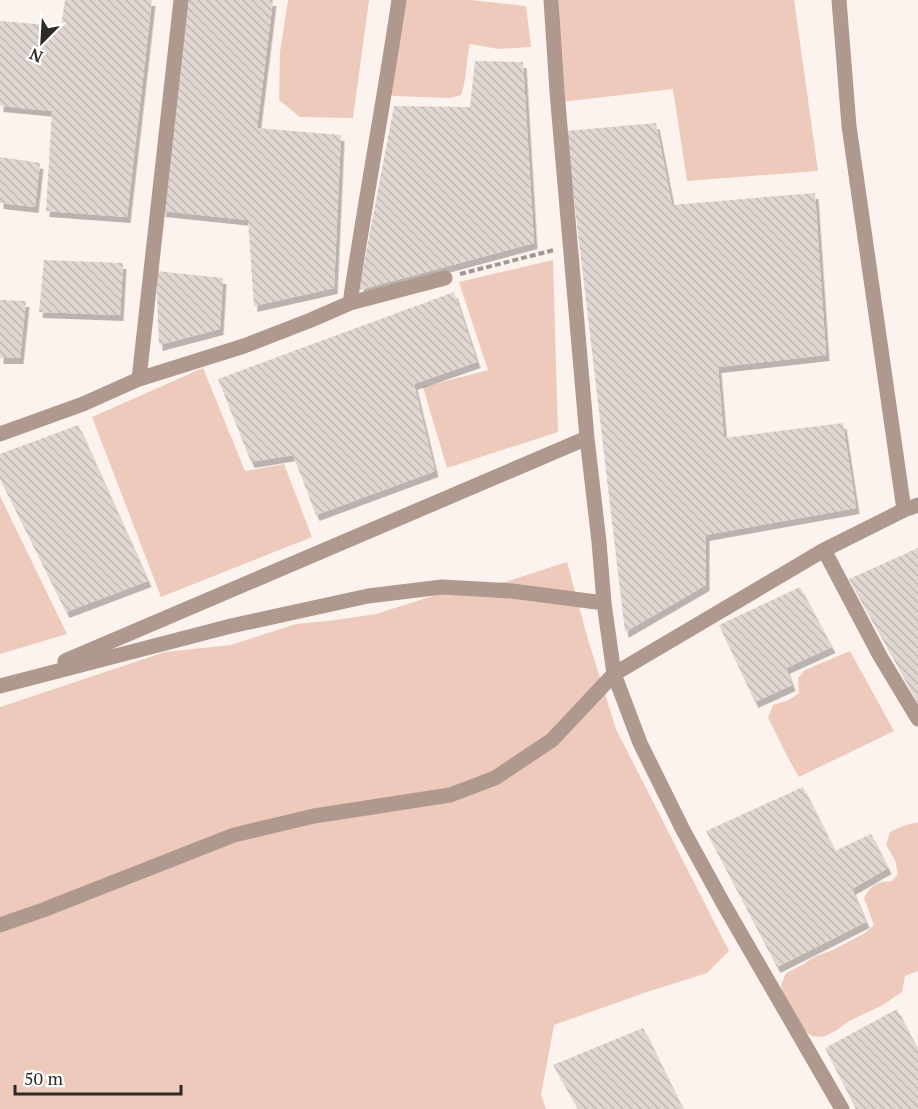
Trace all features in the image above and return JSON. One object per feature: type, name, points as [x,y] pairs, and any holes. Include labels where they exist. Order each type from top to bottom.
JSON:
[{"type":"street","points":[[139,379],[181,0]]},
{"type":"street","points":[[350,303],[399,0]]},
{"type":"street","points":[[551,0],[587,438],[604,603],[614,674],[640,743],[683,830],[842,1109]]},
{"type":"street","points":[[0,925],[234,835],[314,816],[450,795],[495,778],[552,740],[614,674],[824,550],[911,508],[849,126],[839,0]]},
{"type":"street","points":[[0,434],[83,404],[139,379],[244,345],[350,303],[445,278]]},
{"type":"street","points":[[21,680],[587,438]]},
{"type":"street","points":[[824,550],[880,656],[918,719]]},
{"type":"street","points":[[0,686],[231,626],[368,596],[442,587],[512,591],[604,603]]},
{"type":"path","points":[[445,278],[570,246]]},
{"type":"shaded area","points":[[288,0],[369,0],[353,118],[300,117],[279,100],[280,52]]},
{"type":"shaded area","points":[[394,0],[470,0],[526,6],[531,47],[498,49],[470,44],[461,95],[450,98],[393,96],[384,90]]},
{"type":"shaded area","points":[[559,0],[794,0],[818,171],[687,181],[673,89],[561,102]]},
{"type":"shaded area","points":[[553,260],[558,432],[447,468],[423,387],[488,370],[459,282]]},
{"type":"shaded area","points":[[203,368],[245,471],[284,464],[312,537],[161,597],[92,417]]},
{"type":"shaded area","points":[[0,496],[67,634],[0,654]]},
{"type":"shaded area","points":[[567,562],[616,729],[729,951],[707,973],[554,1025],[541,1095],[546,1109],[0,1109],[0,707],[165,652],[231,645],[296,624],[376,614],[461,587],[505,582]]},
{"type":"shaded area","points":[[850,651],[894,731],[799,777],[768,718],[773,705],[789,700],[799,693],[798,678],[805,670]]},
{"type":"shaded area","points":[[918,822],[918,971],[905,976],[902,992],[883,1005],[849,1021],[823,1037],[812,1036],[795,1025],[783,996],[781,985],[786,973],[865,933],[874,925],[864,898],[875,885],[892,881],[898,874],[895,860],[886,845],[890,832]]},
{"type":"building","points":[[65,0],[152,0],[127,217],[46,211],[52,111],[0,106],[0,21],[61,26]]},
{"type":"building","points":[[186,0],[273,0],[257,128],[341,135],[334,288],[254,306],[248,220],[162,211]]},
{"type":"building","points":[[475,61],[523,62],[534,243],[359,290],[394,106],[470,107]]},
{"type":"building","points":[[656,123],[672,205],[815,193],[826,355],[718,367],[724,438],[843,423],[856,508],[706,535],[706,585],[625,632],[566,131]]},
{"type":"building","points":[[0,157],[40,163],[35,207],[0,203]]},
{"type":"building","points":[[44,260],[123,263],[120,315],[39,312]]},
{"type":"building","points":[[156,271],[223,278],[220,329],[159,345]]},
{"type":"building","points":[[454,292],[477,362],[414,384],[435,471],[316,515],[293,455],[251,462],[218,379]]},
{"type":"building","points":[[0,300],[26,301],[20,358],[0,358]]},
{"type":"building","points":[[78,425],[148,581],[66,612],[0,479],[0,454]]},
{"type":"building","points":[[918,548],[918,703],[849,579]]},
{"type":"building","points":[[800,587],[832,647],[786,668],[792,685],[755,702],[719,625]]},
{"type":"building","points":[[803,787],[835,851],[871,834],[888,868],[852,889],[866,922],[777,967],[706,831]]},
{"type":"building","points":[[897,1009],[918,1050],[918,1109],[856,1109],[825,1048]]},
{"type":"building","points":[[643,1028],[683,1109],[578,1109],[553,1065]]}]
